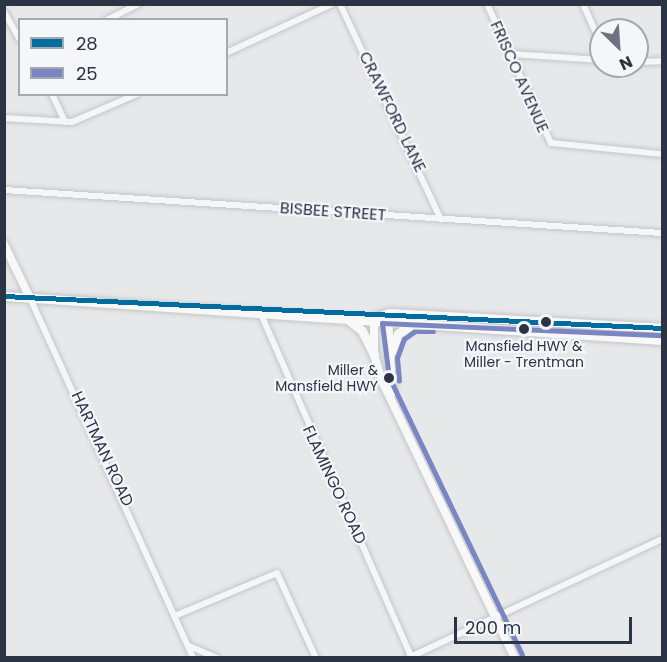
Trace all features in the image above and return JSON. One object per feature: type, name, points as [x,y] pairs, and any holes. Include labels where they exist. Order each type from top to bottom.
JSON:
[{"type":"main road","name":"HARTMAN ROAD","points":[[4,244],[30,298]]},
{"type":"main road","points":[[4,296],[374,318],[551,320],[663,328]]},
{"type":"main road","points":[[343,316],[362,331],[374,354],[515,657]]},
{"type":"main road","points":[[374,318],[374,354]]},
{"type":"main road","points":[[388,318],[412,324],[663,340]]},
{"type":"main road","points":[[388,318],[392,393]]},
{"type":"main road","points":[[550,332],[551,320]]},
{"type":"main road","points":[[389,357],[398,334],[412,324]]},
{"type":"street","points":[[111,18],[139,4]]},
{"type":"street","points":[[228,52],[332,4]]},
{"type":"street","name":"CRAWFORD LANE","points":[[340,4],[441,219]]},
{"type":"street","name":"FRISCO AVENUE","points":[[487,4],[547,139],[556,147],[663,154]]},
{"type":"street","points":[[583,4],[589,18]]},
{"type":"street","points":[[4,12],[18,36]]},
{"type":"street","points":[[511,54],[589,59]]},
{"type":"street","points":[[53,96],[65,122]]},
{"type":"street","points":[[4,118],[65,122],[132,96]]},
{"type":"street","name":"BISBEE STREET","points":[[4,190],[663,233]]},
{"type":"street","name":"HARTMAN ROAD","points":[[30,298],[177,615],[193,657]]},
{"type":"street","name":"FLAMINGO ROAD","points":[[260,311],[410,657]]},
{"type":"street","points":[[410,657],[663,539]]},
{"type":"street","points":[[177,615],[268,572],[281,578],[316,657]]},
{"type":"street","points":[[189,645],[217,657]]},
{"type":"transit line","name":"28","points":[[4,296],[662,328]]},
{"type":"transit line","name":"25","points":[[522,655],[389,378],[382,323],[662,335]]},
{"type":"transit line","name":"25","points":[[399,381],[397,358],[404,339],[414,332],[434,332]]},
{"type":"place","name":"Mansfield HWY & Miller - Trentman","points":[[524,329]]},
{"type":"place","name":"Miller & Mansfield HWY","points":[[389,378]]}]
